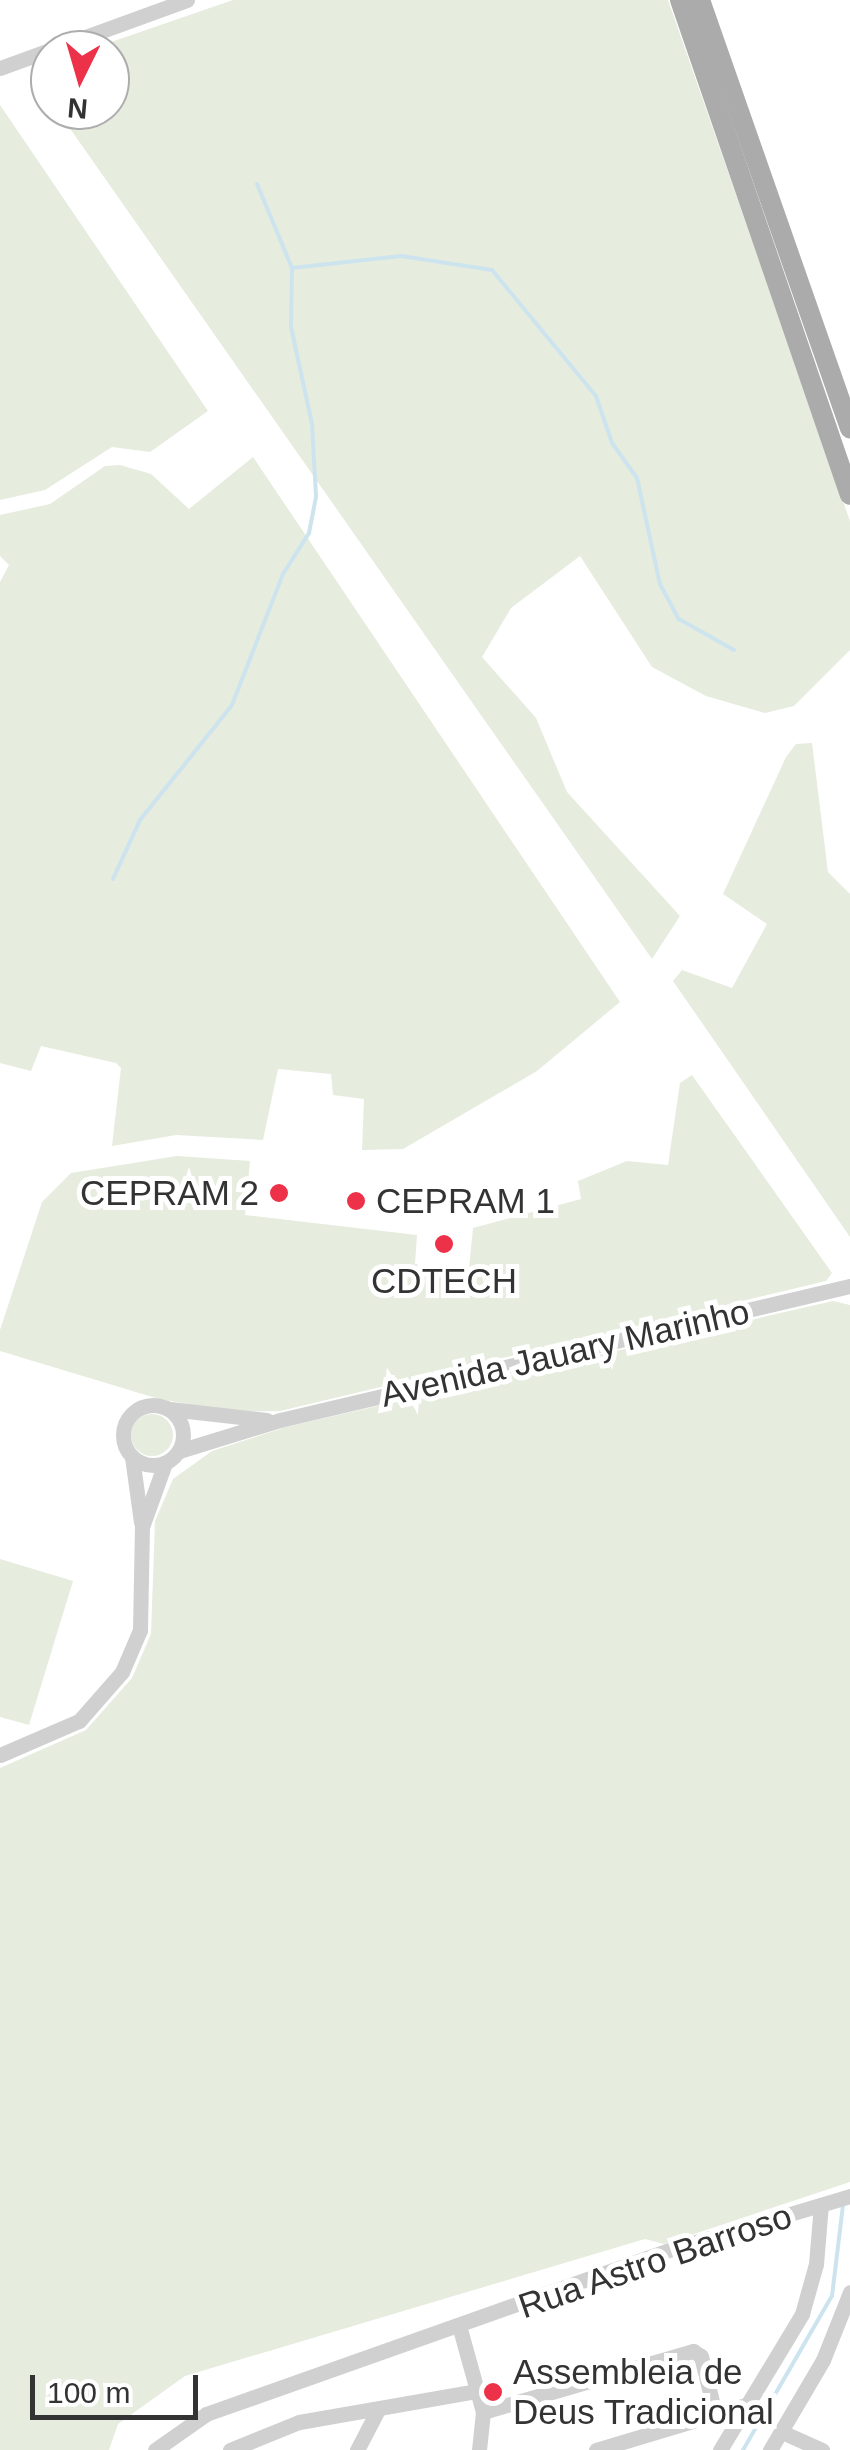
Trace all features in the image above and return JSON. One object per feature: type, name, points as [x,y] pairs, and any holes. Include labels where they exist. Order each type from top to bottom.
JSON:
[{"type":"main road","points":[[680,0],[850,495]]},
{"type":"main road","points":[[700,0],[850,429]]},
{"type":"street","points":[[0,68],[187,0]]},
{"type":"street","name":"Avenida Jauary Marinho","points":[[179,1450],[280,1420],[850,1286]]},
{"type":"street","points":[[0,1755],[79,1721],[122,1672],[140,1630],[142,1527],[132,1457],[124,1443],[126,1420],[150,1404],[169,1408],[181,1423],[179,1450],[165,1463],[142,1527]]},
{"type":"street","name":"Avenida Jauary Marinho","points":[[169,1408],[280,1420]]},
{"type":"street","points":[[132,1457],[148,1465],[165,1463]]},
{"type":"street","name":"Rua Astro Barroso","points":[[155,2450],[206,2414],[460,2330],[676,2248],[850,2196]]},
{"type":"street","points":[[720,2450],[802,2314],[816,2264],[821,2205]]},
{"type":"street","points":[[770,2450],[823,2360],[850,2292]]},
{"type":"street","points":[[460,2330],[482,2412],[478,2450]]},
{"type":"street","points":[[482,2412],[693,2350],[701,2356],[715,2414]]},
{"type":"street","points":[[230,2450],[299,2422],[477,2391]]},
{"type":"street","points":[[596,2450],[749,2404]]},
{"type":"street","points":[[358,2450],[378,2408]]},
{"type":"street","points":[[782,2432],[822,2450]]},
{"type":"shaded area","points":[[233,0],[668,0],[850,521],[850,650],[794,706],[765,713],[706,696],[652,667],[580,556],[511,608],[482,657],[536,718],[567,792],[680,916],[652,959],[71,130],[130,130],[130,36]]},
{"type":"shaded area","points":[[0,105],[208,411],[150,452],[112,447],[45,490],[0,500]]},
{"type":"shaded area","points":[[253,457],[620,1002],[537,1071],[403,1149],[362,1150],[364,1099],[333,1095],[331,1074],[278,1069],[263,1140],[176,1135],[112,1146],[121,1068],[116,1063],[41,1046],[31,1071],[0,1063],[0,582],[9,565],[0,556],[0,515],[50,504],[105,466],[120,465],[151,474],[189,509]]},
{"type":"shaded area","points":[[812,743],[828,872],[850,894],[850,1237],[673,981],[682,970],[732,988],[767,924],[723,894],[786,757],[796,744]]},
{"type":"shaded area","points":[[692,1075],[832,1273],[826,1281],[280,1411],[235,1412],[159,1399],[0,1351],[0,1330],[42,1202],[71,1173],[177,1156],[250,1161],[245,1215],[417,1235],[415,1264],[469,1268],[473,1228],[581,1199],[578,1181],[627,1161],[668,1165],[680,1083]]},
{"type":"shaded area","points":[[833,1301],[850,1305],[850,2182],[664,2244],[645,2239],[185,2376],[118,2424],[109,2450],[0,2450],[0,1768],[86,1730],[132,1678],[151,1634],[155,1521],[173,1479],[212,1451],[286,1427]]},
{"type":"shaded area","points":[[152,1414],[167,1420],[173,1435],[167,1450],[152,1456],[137,1450],[131,1435],[137,1420]]},
{"type":"shaded area","points":[[0,1559],[73,1581],[29,1725],[0,1717]]},
{"type":"waterway","points":[[113,879],[140,820],[232,705],[283,574],[309,533],[316,496],[312,424],[291,327],[292,268],[257,184]]},
{"type":"waterway","points":[[292,268],[401,256],[492,270],[596,396],[612,443],[637,478],[660,584],[679,619],[734,650]]},
{"type":"waterway","points":[[743,2450],[832,2296],[843,2205]]},
{"type":"place","name":"CEPRAM 2","points":[[279,1193]]},
{"type":"place","name":"CEPRAM 1","points":[[356,1201]]},
{"type":"place","name":"CDTECH","points":[[444,1244]]},
{"type":"place","name":"Assembleia de Deus Tradicional","points":[[493,2392]]}]
